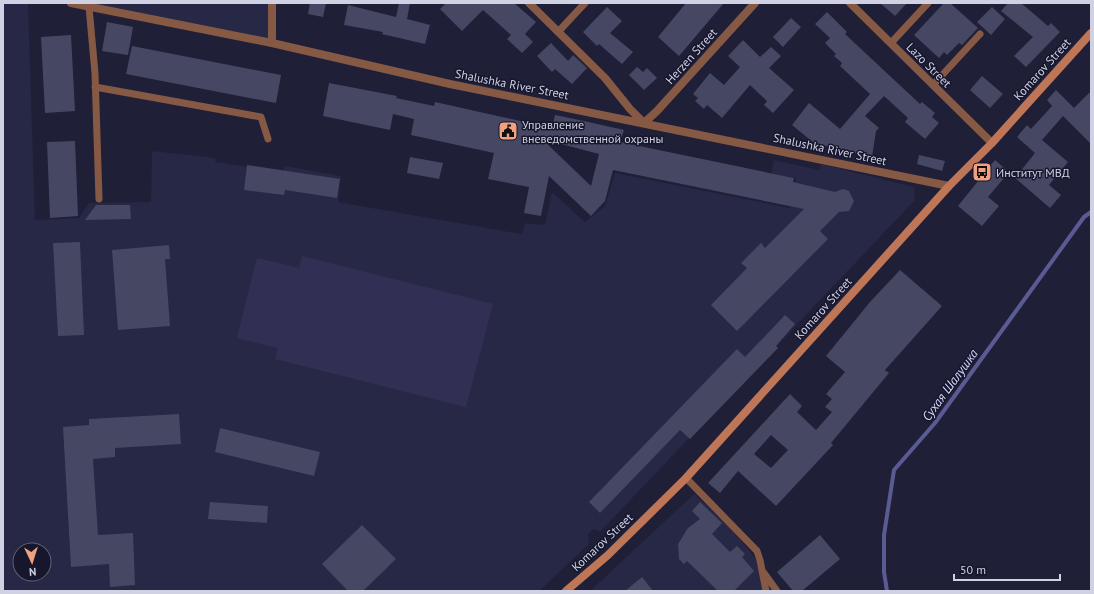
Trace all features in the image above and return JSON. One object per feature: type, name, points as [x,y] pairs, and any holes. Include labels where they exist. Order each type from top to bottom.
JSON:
[{"type":"main road","name":"Komarov Street","points":[[566,591],[608,555],[686,478],[949,186],[992,143],[1091,33]]},
{"type":"street","name":"Shalushka River Street","points":[[71,3],[272,43],[450,84],[949,186]]},
{"type":"street","points":[[272,3],[272,43]]},
{"type":"street","points":[[529,3],[605,78],[630,109],[644,123]]},
{"type":"street","name":"Herzen Street","points":[[644,123],[657,111],[755,3]]},
{"type":"street","name":"Lazo Street","points":[[850,3],[992,143]]},
{"type":"lane","points":[[558,32],[585,3]]},
{"type":"lane","points":[[891,43],[928,3]]},
{"type":"lane","points":[[89,7],[95,87],[100,199]]},
{"type":"lane","points":[[933,85],[980,34]]},
{"type":"lane","points":[[95,87],[261,117],[268,139]]},
{"type":"lane","points":[[686,478],[757,551],[763,572],[766,591]]},
{"type":"lane","points":[[763,572],[777,591]]},
{"type":"shaded area","points":[[3,3],[28,3],[35,220],[79,218],[89,203],[151,202],[152,151],[216,158],[215,162],[283,172],[285,166],[341,176],[338,202],[522,234],[525,223],[545,225],[552,192],[585,222],[605,206],[615,173],[790,208],[796,178],[771,173],[774,160],[819,170],[821,164],[914,187],[915,200],[600,532],[594,529],[588,534],[589,544],[539,591],[3,591]]},
{"type":"shaded area","points":[[71,3],[272,3],[272,43]]},
{"type":"shaded area","points":[[302,256],[493,304],[466,407],[275,359],[278,348],[237,338],[257,258],[299,268]]},
{"type":"shaded area","points":[[694,494],[725,521],[782,591],[590,591]]},
{"type":"building","points":[[310,3],[326,3],[323,17],[308,14]]},
{"type":"building","points":[[399,3],[410,3],[407,19],[430,25],[425,44],[382,34],[383,32],[344,25],[348,5],[396,17]]},
{"type":"building","points":[[446,3],[514,3],[536,22],[525,34],[533,42],[522,53],[507,39],[511,35],[483,10],[462,31],[440,9]]},
{"type":"building","points":[[686,3],[724,3],[679,56],[658,37]]},
{"type":"building","points":[[880,3],[907,3],[895,16]]},
{"type":"building","points":[[944,3],[950,3],[978,28],[962,45],[959,43],[947,55],[944,52],[939,58],[914,35]]},
{"type":"building","points":[[1008,3],[1021,3],[1048,26],[1051,23],[1060,32],[1026,67],[1014,56],[1033,37],[1001,11]]},
{"type":"building","points":[[607,7],[622,21],[610,33],[633,52],[622,64],[599,44],[597,46],[583,32]]},
{"type":"building","points":[[992,7],[1005,19],[991,35],[977,22]]},
{"type":"building","points":[[827,12],[847,32],[845,34],[920,104],[922,102],[935,113],[932,117],[939,123],[925,139],[905,122],[908,118],[884,96],[865,116],[879,128],[876,131],[872,157],[814,143],[792,125],[809,103],[840,129],[870,94],[840,66],[842,63],[834,56],[836,54],[825,43],[830,38],[815,24]]},
{"type":"building","points":[[791,18],[801,27],[783,47],[773,37]]},
{"type":"building","points":[[107,22],[133,27],[128,55],[102,51]]},
{"type":"building","points":[[71,35],[75,111],[45,113],[41,37]]},
{"type":"building","points":[[743,40],[760,57],[771,47],[781,56],[769,68],[794,90],[773,113],[764,105],[767,101],[750,85],[722,118],[707,105],[704,109],[695,101],[698,98],[693,94],[710,73],[724,85],[740,67],[728,56]]},
{"type":"building","points":[[551,43],[568,61],[573,55],[587,68],[572,84],[555,69],[552,72],[537,56]]},
{"type":"building","points":[[132,46],[281,75],[276,103],[126,74]]},
{"type":"building","points":[[637,67],[643,72],[647,68],[657,78],[644,90],[629,75]]},
{"type":"building","points":[[982,76],[1003,94],[990,108],[970,90]]},
{"type":"building","points":[[329,83],[397,96],[396,98],[434,106],[435,102],[552,128],[555,115],[624,130],[620,142],[794,178],[793,182],[835,192],[843,189],[849,191],[854,201],[849,211],[839,212],[820,231],[828,239],[737,331],[711,305],[747,268],[741,263],[761,243],[765,248],[804,209],[613,170],[605,201],[591,216],[549,176],[541,216],[524,213],[529,187],[488,179],[494,153],[411,135],[414,119],[393,114],[390,130],[323,116]],"holes":[[[542,139],[599,154],[591,186]]]},
{"type":"building","points":[[1056,90],[1074,108],[1091,91],[1091,144],[1063,116],[1042,140],[1068,162],[1049,185],[1061,195],[1050,208],[1015,178],[1035,153],[1017,137],[1027,125],[1031,129],[1052,106],[1047,100]]},
{"type":"building","points":[[75,141],[78,216],[50,218],[47,142]]},
{"type":"building","points":[[919,155],[945,161],[942,171],[917,164]]},
{"type":"building","points":[[410,157],[443,163],[439,179],[407,173]]},
{"type":"building","points":[[995,160],[1009,172],[988,197],[999,206],[982,226],[958,206]]},
{"type":"building","points":[[247,165],[340,179],[337,198],[285,190],[284,195],[244,190]]},
{"type":"building","points":[[96,205],[130,205],[131,219],[85,220]]},
{"type":"building","points":[[80,242],[84,335],[58,336],[53,243]]},
{"type":"building","points":[[169,245],[170,259],[165,259],[170,326],[118,330],[112,250]]},
{"type":"building","points":[[900,270],[942,306],[885,370],[889,373],[831,443],[833,445],[776,506],[738,471],[720,493],[708,483],[790,394],[802,406],[797,412],[816,430],[832,412],[825,407],[832,399],[826,394],[845,372],[826,356],[870,302]],"holes":[[[771,435],[788,450],[771,468],[754,454]]]},
{"type":"building","points":[[785,315],[795,324],[776,346],[778,348],[690,439],[680,430],[600,513],[589,502],[737,349],[745,357]]},
{"type":"building","points":[[179,414],[181,444],[115,448],[115,457],[93,459],[98,535],[133,533],[135,585],[110,587],[109,564],[71,567],[63,427],[89,425],[89,419]]},
{"type":"building","points":[[220,428],[320,452],[314,476],[215,452]]},
{"type":"building","points":[[210,502],[268,506],[267,523],[208,519]]},
{"type":"building","points":[[700,502],[722,523],[712,534],[730,552],[737,546],[745,554],[742,557],[754,571],[734,591],[718,591],[687,561],[684,564],[679,559],[678,544],[688,528],[700,519],[692,511]]},
{"type":"building","points":[[362,525],[396,559],[363,591],[348,591],[322,564]]},
{"type":"building","points":[[820,535],[840,559],[802,591],[793,591],[777,572]]},
{"type":"building","points":[[642,577],[653,591],[625,591]]},
{"type":"waterway","name":"Сухая Шалушка","points":[[887,591],[884,572],[884,535],[894,470],[935,423],[1084,217],[1091,212]]},
{"type":"place","name":"Управление вневедомственной охраны","points":[[508,131]]},
{"type":"place","name":"Институт МВД","points":[[982,172]]}]
